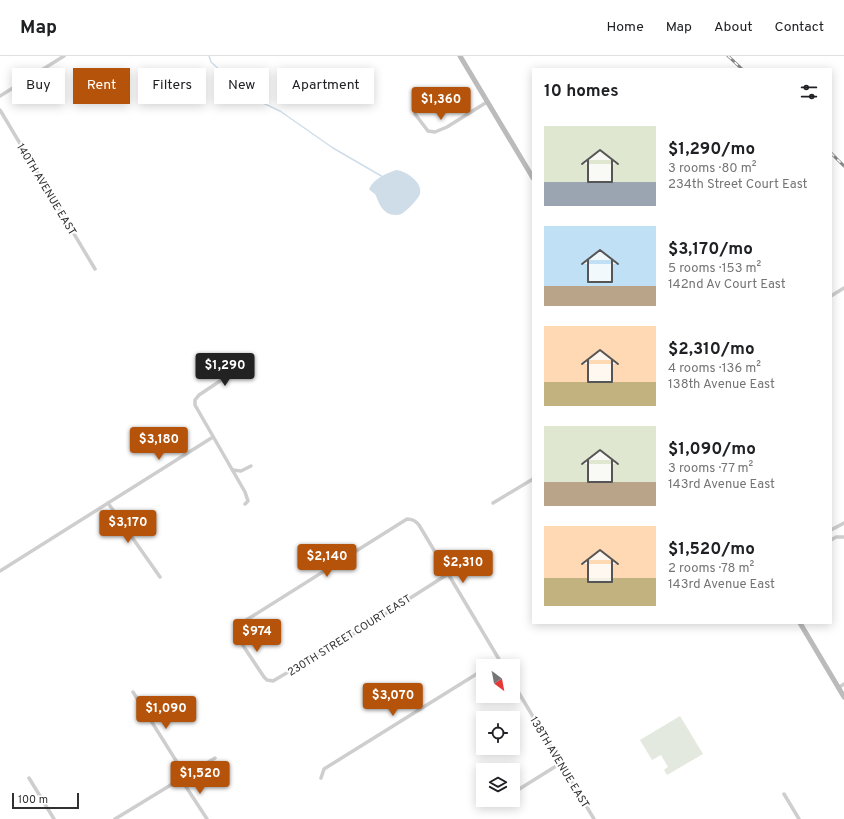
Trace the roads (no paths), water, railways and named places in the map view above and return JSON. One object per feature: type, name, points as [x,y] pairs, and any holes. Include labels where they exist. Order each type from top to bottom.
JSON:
[{"type":"main road","points":[[460,56],[532,176]]},
{"type":"main road","points":[[801,624],[844,697]]},
{"type":"street","points":[[0,96],[64,56]]},
{"type":"street","points":[[415,114],[428,130],[435,132],[487,102]]},
{"type":"street","name":"140TH AVENUE EAST","points":[[0,110],[95,269]]},
{"type":"street","points":[[832,295],[844,288]]},
{"type":"street","points":[[244,365],[199,395],[195,402],[195,408],[245,492],[248,501],[245,504]]},
{"type":"street","points":[[0,571],[212,437]]},
{"type":"street","points":[[233,470],[241,471],[252,466]]},
{"type":"street","points":[[493,503],[532,480]]},
{"type":"street","points":[[108,503],[160,577]]},
{"type":"street","name":"230TH STREET COURT EAST","points":[[407,519],[417,522],[448,574],[326,651],[276,680],[271,681],[264,677],[238,638],[237,630],[240,624],[247,619],[407,519]]},
{"type":"street","points":[[832,529],[844,523]]},
{"type":"street","points":[[832,539],[836,537],[844,537]]},
{"type":"street","points":[[448,574],[498,659]]},
{"type":"street","points":[[321,778],[324,769],[476,674]]},
{"type":"street","points":[[838,688],[844,684]]},
{"type":"street","points":[[133,692],[185,775]]},
{"type":"street","name":"138TH AVENUE EAST","points":[[520,696],[594,819]]},
{"type":"street","points":[[115,819],[215,758]]},
{"type":"street","points":[[520,789],[561,763]]},
{"type":"street","points":[[29,778],[54,819]]},
{"type":"street","points":[[181,779],[207,819]]},
{"type":"street","points":[[784,794],[799,819]]},
{"type":"waterway","points":[[209,56],[211,62],[254,99],[280,111],[333,148],[383,177]]},
{"type":"railway","points":[[728,56],[741,68]]},
{"type":"railway","points":[[832,154],[844,166]]}]
